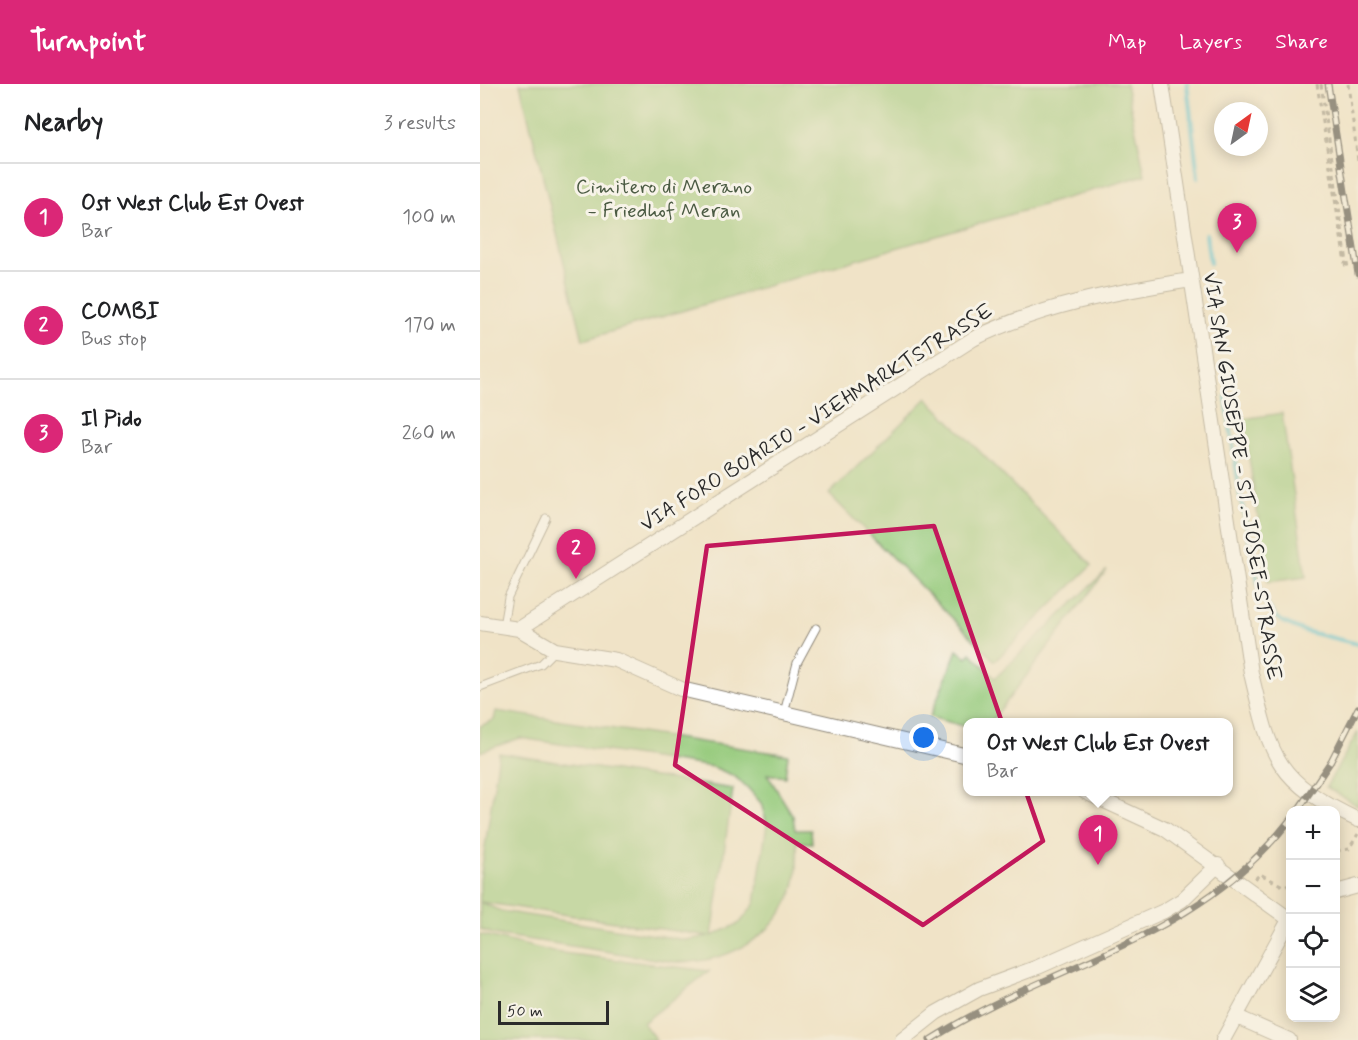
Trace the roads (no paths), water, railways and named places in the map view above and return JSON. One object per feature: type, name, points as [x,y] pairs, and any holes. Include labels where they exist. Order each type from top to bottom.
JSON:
[{"type":"street","name":"VIA SAN GIUSEPPE - ST.-JOSEF-STRASSE","points":[[1162,84],[1251,673],[1264,727],[1273,752],[1284,771],[1305,789],[1358,820]]},
{"type":"street","name":"VIA FORO BOARIO - VIEHMARKTSTRASSE","points":[[519,629],[974,339],[1010,321],[1062,304],[1191,280]]},
{"type":"street","points":[[480,623],[519,629],[555,650],[616,660],[681,689],[963,755]]},
{"type":"street","points":[[1094,796],[1165,829],[1286,915]]},
{"type":"street","points":[[902,1040],[936,1013],[979,989],[1038,967],[1164,911],[1182,900],[1218,865]]},
{"type":"street","points":[[1340,891],[1358,886]]},
{"type":"street","points":[[1223,1040],[1286,925]]},
{"type":"street","points":[[1237,1017],[1289,1040]]},
{"type":"lane","points":[[503,626],[508,597],[546,518]]},
{"type":"lane","points":[[784,713],[796,663],[816,628]]},
{"type":"lane","points":[[480,687],[541,664],[555,650]]},
{"type":"waterway","points":[[1187,84],[1198,178]]},
{"type":"waterway","points":[[1206,234],[1210,263]]},
{"type":"waterway","points":[[1226,397],[1240,495],[1261,597],[1275,616],[1283,622],[1304,631],[1358,644]]},
{"type":"railway","points":[[1328,84],[1358,274]]},
{"type":"railway","points":[[1301,806],[1331,761],[1358,708]]},
{"type":"railway","points":[[930,1040],[1025,989],[1120,947],[1166,923],[1210,895],[1252,862],[1286,824]]},
{"type":"place","name":"Il Pido","points":[[1237,253]]},
{"type":"place","name":"COMBI","points":[[576,579]]},
{"type":"place","name":"Ost West Club Est Ovest","points":[[1098,865]]},
{"type":"park label","name":"Cimitero di Merano - Friedhof Meran","points":[[664,198]]}]
